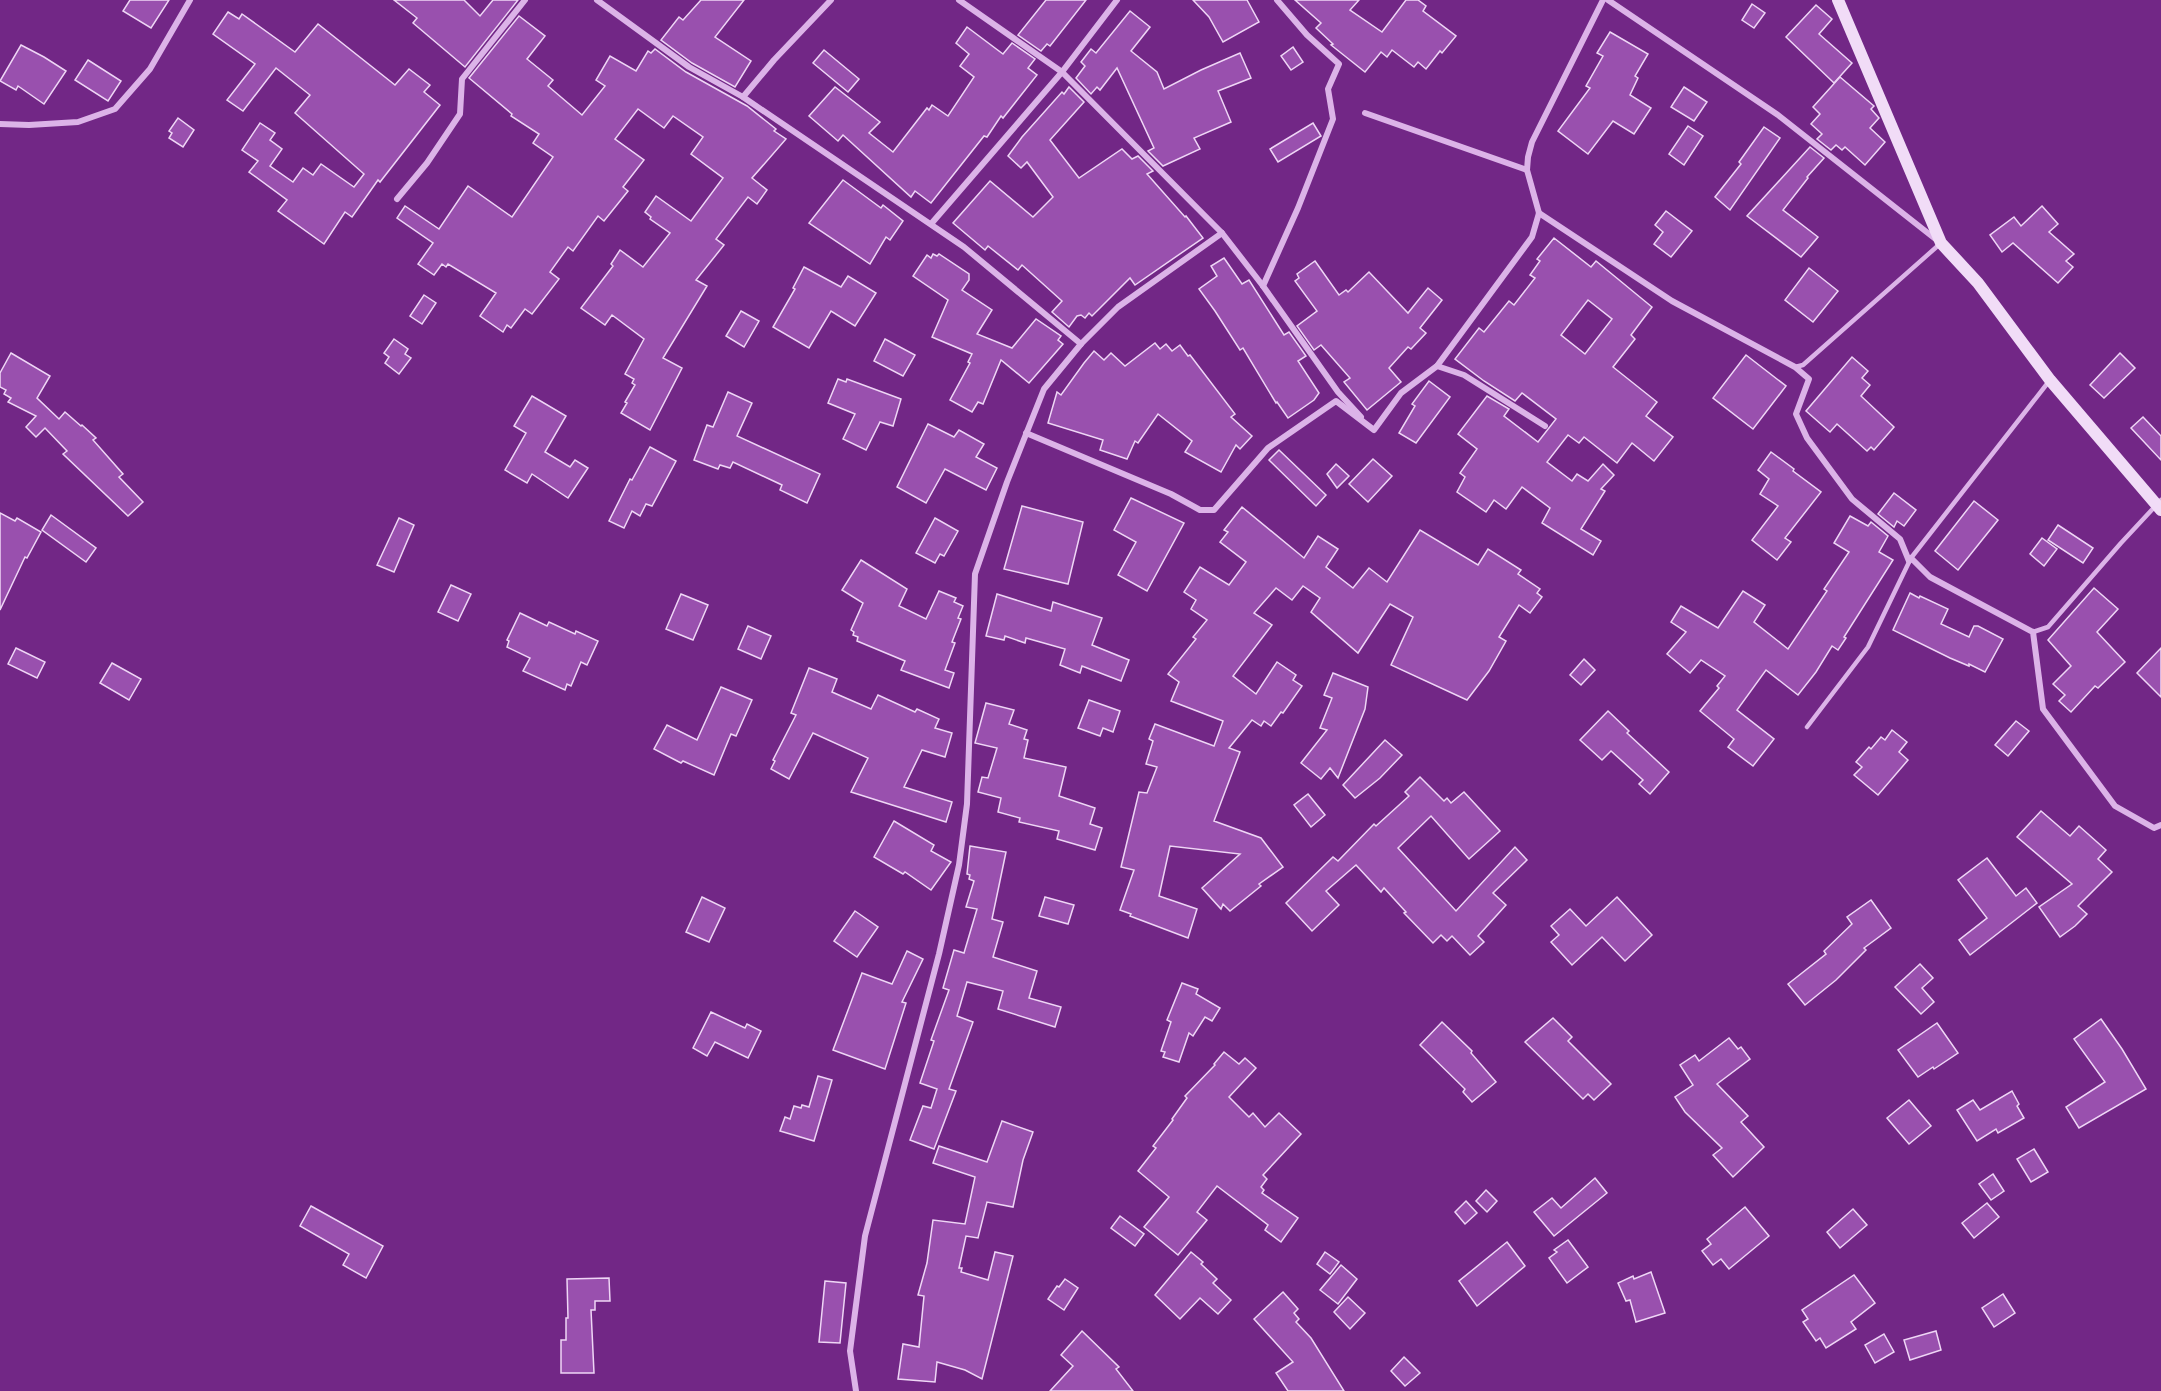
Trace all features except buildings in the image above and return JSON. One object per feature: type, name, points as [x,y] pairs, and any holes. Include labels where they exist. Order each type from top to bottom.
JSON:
[{"type":"main road","points":[[1838,0],[1941,243],[1978,283],[2019,342],[2050,380],[2159,505]]},
{"type":"street","points":[[0,124],[78,122],[115,109],[150,69],[190,0]]},
{"type":"street","points":[[397,199],[428,163],[460,114],[462,79],[525,0]]},
{"type":"street","points":[[597,0],[689,67],[743,97],[964,247],[1081,344]]},
{"type":"street","points":[[743,97],[774,60],[831,0]]},
{"type":"street","points":[[959,0],[1062,72],[1222,233],[1263,286],[1338,392],[1374,430]]},
{"type":"street","points":[[931,224],[1062,72],[1117,0]]},
{"type":"street","points":[[1263,286],[1298,208],[1333,119],[1328,89],[1339,63],[1306,35],[1277,0]]},
{"type":"street","points":[[1374,430],[1401,393],[1437,366],[1533,237],[1539,213],[1527,170],[1532,142],[1606,0],[1778,115],[1941,243]]},
{"type":"street","points":[[1365,113],[1527,170]]},
{"type":"street","points":[[1539,213],[1672,301],[1795,368],[1809,379],[1797,414],[1807,438],[1852,499],[1900,539],[1910,560],[1930,578],[2033,632],[2043,710],[2115,806],[2154,828],[2161,825]]},
{"type":"street","points":[[856,1391],[850,1351],[866,1236],[939,954],[959,865],[967,804],[975,574],[1007,482],[1044,389],[1081,344],[1118,307],[1222,233]]},
{"type":"street","points":[[1437,366],[1464,375],[1545,426]]},
{"type":"street","points":[[1026,433],[1171,494],[1200,510],[1215,510],[1268,448],[1336,401],[1374,430]]},
{"type":"lane","points":[[1795,368],[1803,365],[1941,243]]},
{"type":"lane","points":[[1807,727],[1868,647],[1910,560],[2050,380]]},
{"type":"lane","points":[[2033,632],[2048,627],[2159,505]]}]
